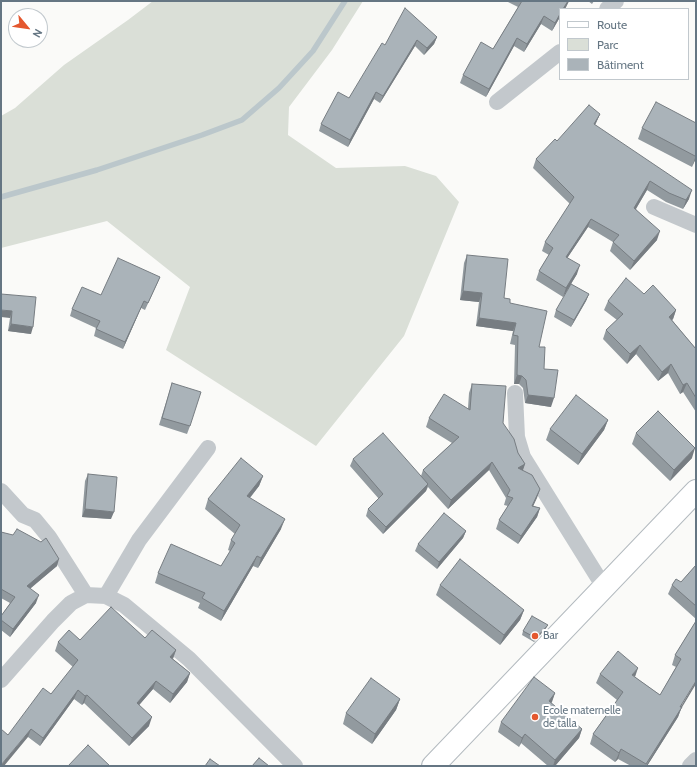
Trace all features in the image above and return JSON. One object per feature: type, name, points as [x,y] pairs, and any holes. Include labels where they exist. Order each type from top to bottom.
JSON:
[{"type":"street","points":[[608,8],[616,1]]},
{"type":"street","points":[[497,102],[559,53]]},
{"type":"street","points":[[654,207],[696,225]]},
{"type":"street","points":[[515,393],[516,437],[523,457],[604,587]]},
{"type":"street","points":[[106,596],[138,540],[208,448]]},
{"type":"street","points":[[1,491],[23,515],[35,520],[49,537],[86,595]]},
{"type":"street","points":[[433,766],[696,491]]},
{"type":"street","points":[[1,680],[53,621],[71,603],[86,595],[106,596],[124,605],[189,659],[295,766]]},
{"type":"street","points":[[690,766],[696,760]]},
{"type":"green space","points":[[153,1],[363,1],[332,50],[289,107],[288,135],[336,168],[405,166],[436,176],[459,202],[404,336],[316,446],[166,350],[190,287],[107,221],[1,248],[1,116],[15,108],[64,65]]},
{"type":"building","points":[[522,1],[568,1],[564,8],[559,8],[559,16],[555,23],[544,16],[527,44],[517,38],[489,89],[463,75],[481,42],[493,49]]},
{"type":"building","points":[[405,8],[437,37],[427,48],[417,40],[383,96],[376,92],[350,140],[321,124],[338,92],[349,98],[382,43],[385,45]]},
{"type":"building","points":[[656,102],[696,123],[695,156],[642,128]]},
{"type":"building","points":[[589,105],[600,114],[594,124],[692,190],[686,200],[669,193],[650,181],[634,208],[660,231],[634,261],[613,242],[619,235],[591,219],[566,257],[580,265],[566,288],[539,271],[553,248],[545,242],[574,197],[536,159],[555,139],[557,141]]},
{"type":"building","points":[[467,255],[508,259],[504,298],[510,299],[510,303],[547,311],[539,347],[545,347],[544,369],[558,370],[554,398],[528,395],[526,380],[522,376],[517,375],[518,336],[513,335],[516,323],[479,318],[482,293],[463,291]]},
{"type":"building","points":[[118,258],[160,277],[148,303],[144,301],[125,342],[96,329],[100,321],[72,309],[82,287],[101,295]]},
{"type":"building","points":[[626,278],[644,294],[653,285],[676,310],[669,317],[696,349],[696,398],[687,383],[683,385],[671,364],[662,372],[640,345],[630,354],[606,330],[623,314],[608,301]]},
{"type":"building","points":[[571,284],[589,294],[574,320],[556,310]]},
{"type":"building","points":[[1,294],[36,297],[33,327],[11,324],[12,311],[1,310]]},
{"type":"building","points":[[172,383],[201,392],[190,426],[162,418]]},
{"type":"building","points":[[472,384],[506,386],[503,423],[514,439],[518,453],[525,464],[518,468],[532,475],[540,489],[532,506],[540,508],[521,536],[499,520],[513,498],[507,496],[510,490],[492,462],[451,500],[423,470],[459,437],[429,418],[444,394],[470,410]]},
{"type":"building","points":[[576,395],[608,420],[582,454],[550,429]]},
{"type":"building","points":[[658,411],[695,448],[674,470],[636,433]]},
{"type":"building","points":[[383,433],[428,484],[386,527],[368,509],[383,494],[353,459]]},
{"type":"building","points":[[241,458],[263,476],[247,496],[285,519],[261,558],[257,556],[224,611],[202,598],[205,593],[158,573],[171,544],[221,566],[235,543],[231,540],[240,525],[208,499]]},
{"type":"building","points":[[88,474],[117,477],[114,512],[85,509]]},
{"type":"building","points":[[444,513],[466,531],[439,562],[418,544]]},
{"type":"building","points":[[17,529],[41,542],[46,538],[59,559],[27,586],[39,595],[13,629],[1,620],[1,616],[15,597],[1,589],[1,532],[13,535]]},
{"type":"building","points":[[460,559],[524,610],[504,635],[440,585]]},
{"type":"building","points":[[696,565],[696,606],[672,585],[676,579],[681,582]]},
{"type":"building","points":[[111,607],[145,638],[152,630],[176,650],[170,657],[190,673],[173,694],[156,681],[137,703],[152,717],[132,738],[87,695],[85,696],[78,690],[43,738],[31,729],[1,765],[1,729],[8,735],[43,688],[51,694],[78,660],[58,642],[69,630],[80,640]]},
{"type":"building","points":[[532,616],[548,625],[536,638],[523,631]]},
{"type":"building","points":[[696,621],[696,681],[680,707],[682,707],[646,764],[621,749],[619,753],[593,734],[623,692],[600,674],[618,651],[638,668],[632,675],[660,695],[681,659],[675,655]]},
{"type":"building","points":[[534,677],[555,693],[549,701],[582,729],[555,760],[525,734],[522,738],[501,722]]},
{"type":"building","points":[[371,678],[400,699],[375,734],[346,713]]},
{"type":"building","points":[[88,745],[110,766],[68,766]]},
{"type":"building","points":[[259,758],[269,766],[252,766]]},
{"type":"building","points":[[210,759],[220,766],[205,766]]},
{"type":"waterway","points":[[1,197],[97,170],[242,120],[279,88],[313,51],[345,1]]},
{"type":"place","name":"Bar","points":[[535,636]]},
{"type":"place","name":"Ecole maternelle de talla","points":[[535,717]]}]
